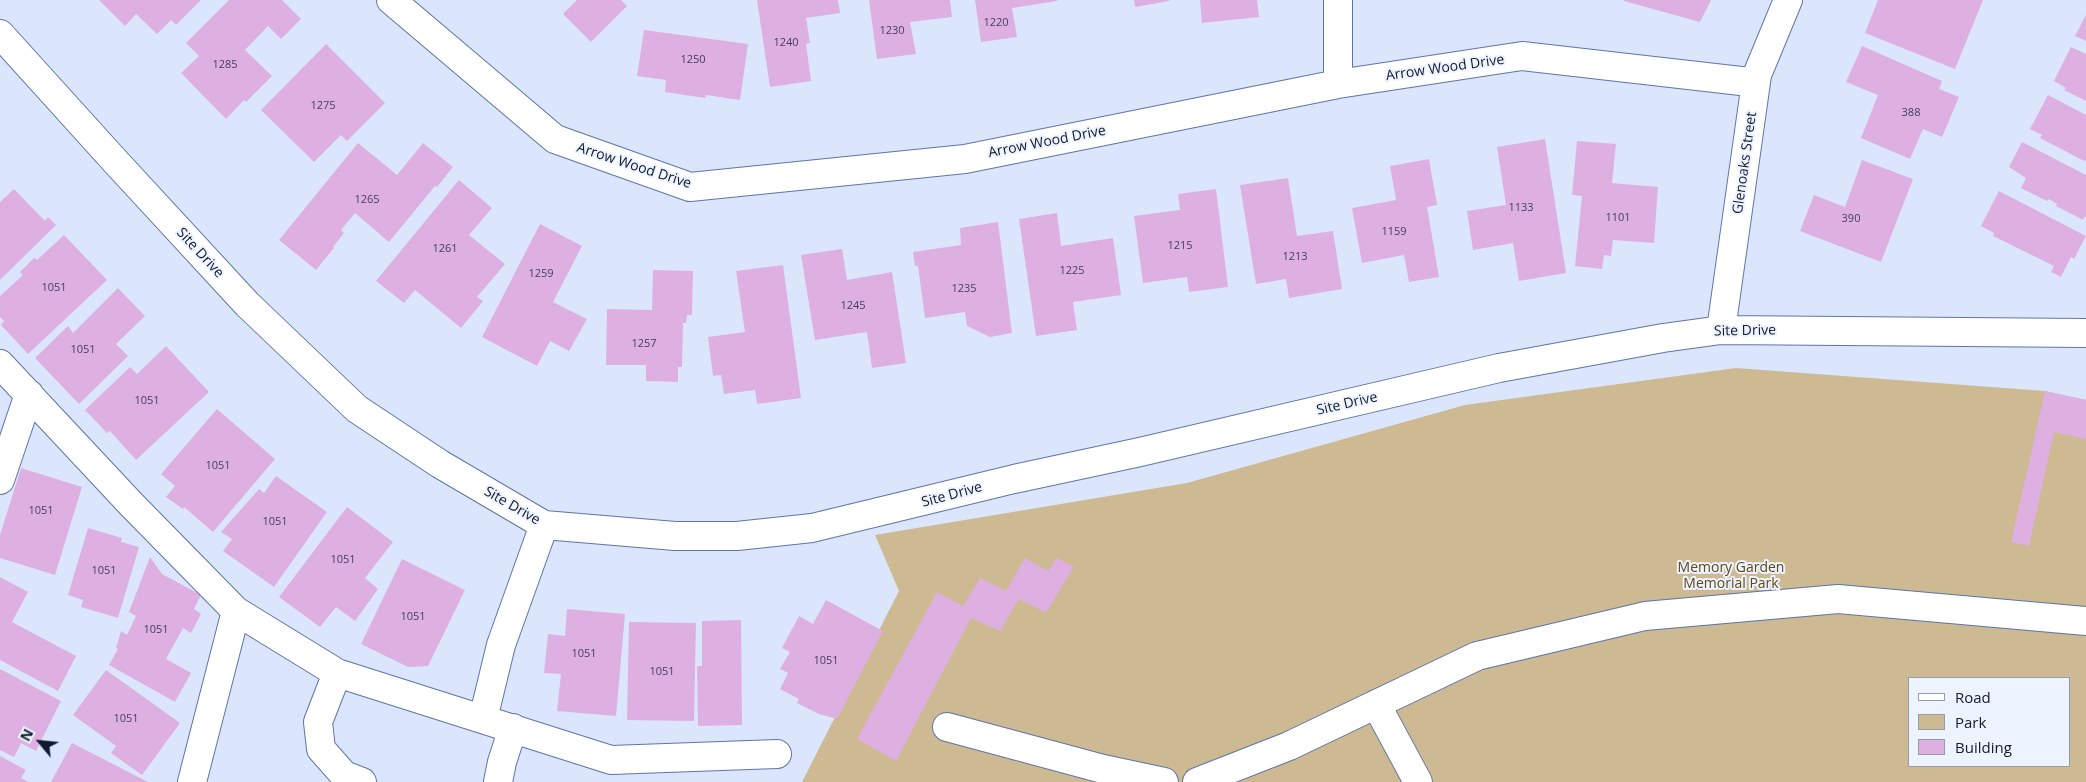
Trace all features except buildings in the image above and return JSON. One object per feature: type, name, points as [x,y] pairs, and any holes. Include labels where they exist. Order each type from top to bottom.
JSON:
[{"type":"street","name":"Arrow Wood Drive","points":[[391,0],[555,139],[690,188],[964,159],[1338,84],[1522,56],[1741,82],[1756,81]]},
{"type":"street","points":[[1338,0],[1338,84]]},
{"type":"street","name":"Glenoaks Street","points":[[1721,330],[1756,81],[1788,0]]},
{"type":"street","name":"Site Drive","points":[[0,34],[247,304],[358,409],[440,464],[544,524],[675,536],[737,536],[812,528],[1014,479],[1149,450],[1499,368],[1663,338],[1721,330],[2086,332]]},
{"type":"street","points":[[0,364],[131,504],[236,611],[337,673],[513,728],[612,771],[777,754]]},
{"type":"street","points":[[0,480],[29,394]]},
{"type":"street","points":[[483,719],[501,645],[544,524]]},
{"type":"street","points":[[1197,782],[1289,746],[1477,656],[1646,616],[1838,599],[2086,621]]},
{"type":"street","points":[[192,782],[236,611]]},
{"type":"street","points":[[337,673],[318,722],[321,749],[344,775],[362,782]]},
{"type":"street","points":[[1376,704],[1418,782]]},
{"type":"street","points":[[947,726],[1103,769],[1164,782]]},
{"type":"street","points":[[498,782],[513,728]]},
{"type":"green space","name":"Memory Garden Memorial Park","points":[[1736,368],[2045,391],[2086,400],[2086,782],[802,782],[899,591],[875,535],[1187,483],[1465,405]]}]
